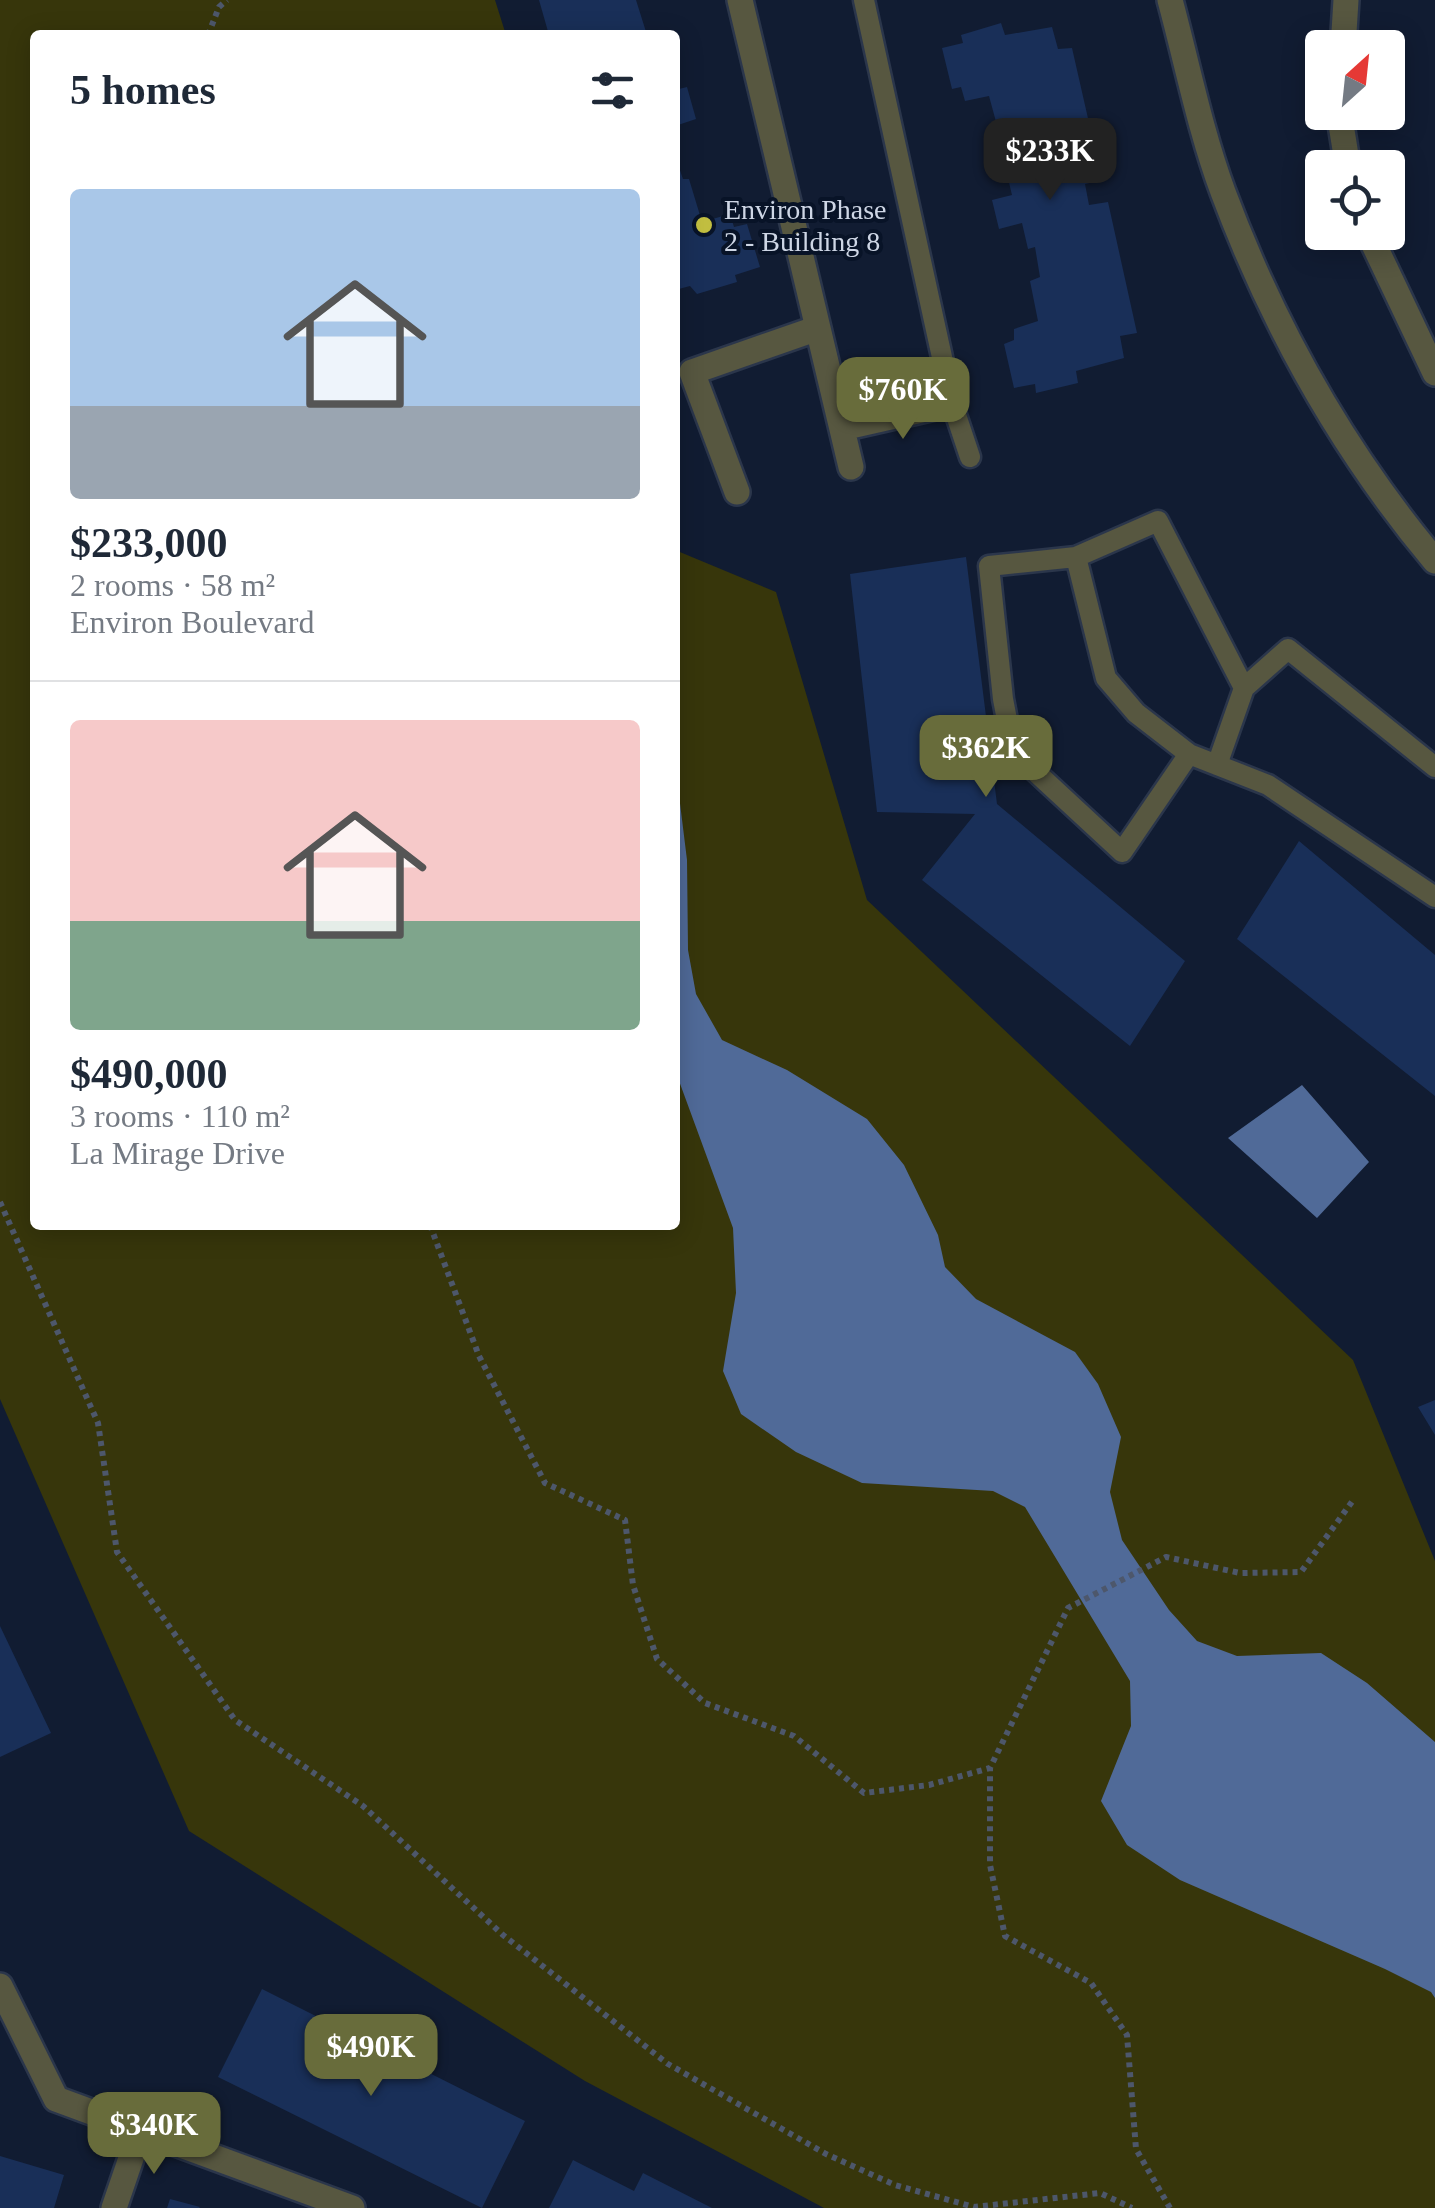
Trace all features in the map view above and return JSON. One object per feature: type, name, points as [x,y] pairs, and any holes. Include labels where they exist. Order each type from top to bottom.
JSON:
[{"type":"street","points":[[740,0],[851,467]]},
{"type":"street","points":[[1170,0],[1222,190],[1301,369],[1391,508],[1435,561]]},
{"type":"street","points":[[1344,30],[1346,0]]},
{"type":"street","points":[[1376,250],[1435,374]]},
{"type":"street","points":[[737,492],[692,372],[818,328]]},
{"type":"street","points":[[842,428],[952,403]]},
{"type":"street","points":[[0,1986],[56,2099],[352,2208]]},
{"type":"street","points":[[114,2208],[141,2129]]},
{"type":"lane","points":[[864,0],[952,403],[970,457]]},
{"type":"lane","points":[[1189,754],[1122,852],[1014,751],[1003,699],[989,566],[1076,557],[1158,521],[1244,688]]},
{"type":"lane","points":[[1076,557],[1106,678],[1136,713],[1189,754],[1268,785],[1435,896]]},
{"type":"lane","points":[[1217,765],[1244,688],[1288,649],[1435,767]]},
{"type":"path","points":[[210,30],[219,7],[227,0]]},
{"type":"path","points":[[0,1202],[98,1424],[117,1552],[235,1720],[363,1806],[503,1935],[668,2064],[826,2154],[895,2185],[974,2207],[1100,2193],[1132,2208]]},
{"type":"path","points":[[432,1230],[479,1356],[545,1484],[625,1520],[633,1585],[657,1659],[704,1703],[794,1736],[864,1793],[929,1785],[990,1768]]},
{"type":"path","points":[[1170,2208],[1136,2149],[1127,2036],[1091,1983],[1005,1936],[990,1865],[990,1768],[1068,1608],[1166,1558],[1240,1573],[1300,1572],[1354,1499]]},
{"type":"shaded area","points":[[0,0],[495,0],[504,30],[30,30],[30,1230],[680,1230],[680,552],[776,592],[867,900],[1353,1360],[1435,1561],[1435,2208],[824,2208],[585,2081],[189,1831],[0,1399]]},
{"type":"water","points":[[680,803],[687,860],[688,950],[696,994],[722,1040],[787,1070],[867,1119],[904,1165],[938,1235],[945,1267],[976,1299],[1075,1352],[1098,1384],[1121,1437],[1110,1492],[1122,1540],[1169,1610],[1197,1641],[1237,1656],[1321,1653],[1367,1683],[1435,1742],[1435,1998],[1431,1992],[1385,1969],[1180,1880],[1127,1845],[1101,1801],[1131,1726],[1130,1681],[1025,1507],[993,1491],[862,1483],[796,1452],[741,1414],[723,1371],[736,1293],[733,1228],[680,1084]]},
{"type":"water","points":[[1302,1085],[1369,1162],[1317,1218],[1228,1138]]},
{"type":"building","points":[[539,0],[636,0],[645,30],[548,30]]},
{"type":"building","points":[[1001,23],[1005,35],[1052,27],[1058,49],[1072,48],[1102,180],[1085,184],[1089,205],[1108,202],[1137,333],[1120,336],[1124,358],[1076,371],[1078,383],[1036,393],[1035,384],[1014,388],[1004,344],[1014,340],[1014,329],[1038,321],[1030,281],[1040,277],[1035,247],[1028,249],[1022,223],[999,229],[992,200],[1012,195],[1006,170],[1016,166],[1008,137],[1001,140],[989,96],[965,101],[961,87],[952,89],[942,48],[963,43],[961,35]]},
{"type":"building","name":"Environ Phase 2 - Building 8","points":[[687,87],[696,119],[680,124],[680,89]]},
{"type":"building","name":"Environ Phase 2 - Building 8","points":[[680,170],[683,179],[689,179],[702,222],[730,214],[734,227],[747,224],[760,267],[735,275],[737,282],[697,294],[690,286],[680,289]]},
{"type":"building","points":[[966,557],[997,804],[1185,961],[1130,1046],[922,880],[975,814],[877,812],[850,574]]},
{"type":"building","points":[[1299,841],[1435,955],[1435,1096],[1237,939]]},
{"type":"building","points":[[1435,1400],[1435,1435],[1418,1407]]},
{"type":"building","points":[[0,1626],[51,1733],[0,1757]]},
{"type":"building","points":[[262,1989],[525,2121],[482,2208],[218,2077]]},
{"type":"building","points":[[0,2156],[64,2175],[54,2208],[0,2208]]},
{"type":"building","points":[[573,2160],[634,2191],[643,2173],[712,2208],[549,2208]]},
{"type":"building","points":[[170,2199],[200,2207],[167,2208]]},
{"type":"place","name":"Environ Phase 2 - Building 8","points":[[704,225]]}]
